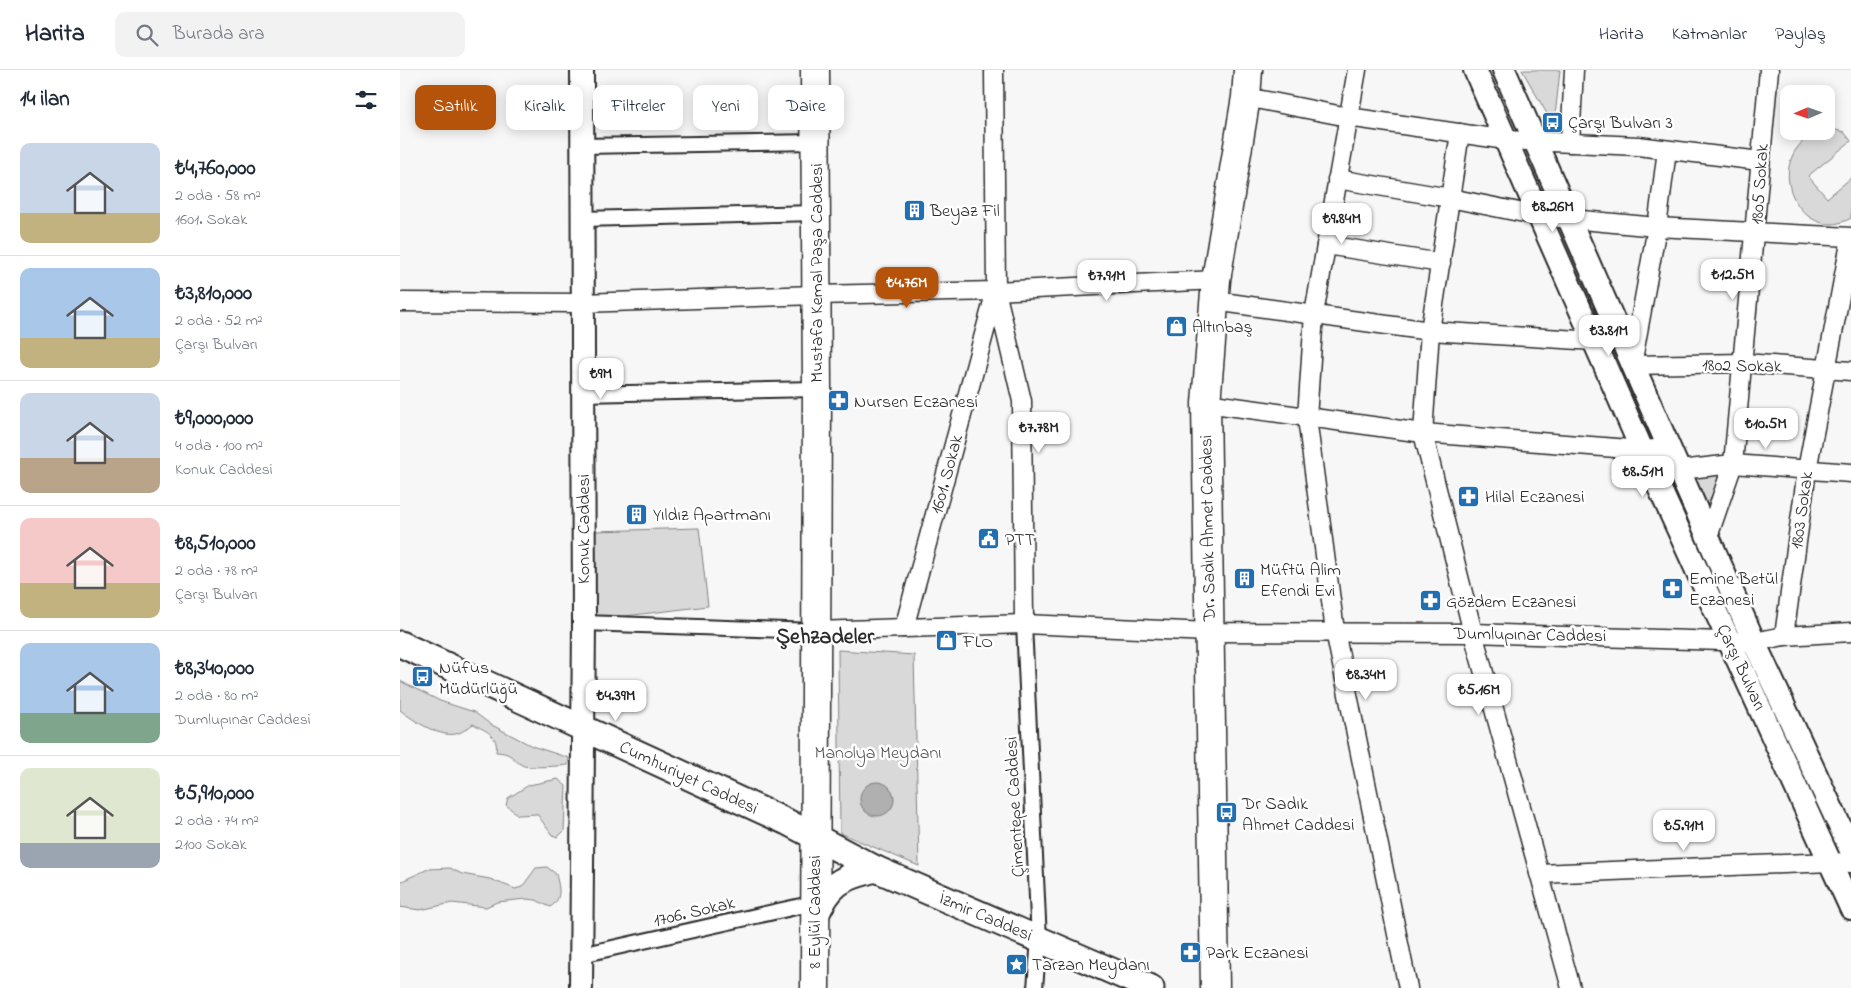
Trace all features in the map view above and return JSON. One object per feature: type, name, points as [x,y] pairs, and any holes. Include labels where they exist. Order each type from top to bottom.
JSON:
[{"type":"main road","name":"Mustafa Kemal Paşa Caddesi","points":[[814,835],[818,389],[816,70]]},
{"type":"main road","name":"Dr. Sadık Ahmet Caddesi","points":[[1215,988],[1206,403],[1216,290],[1246,97],[1248,70]]},
{"type":"main road","name":"Cumhuriyet Caddesi","points":[[400,644],[814,835],[876,869]]},
{"type":"main road","name":"8 Eylül Caddesi","points":[[814,835],[815,988]]},
{"type":"main road","name":"İzmir Caddesi","points":[[876,869],[1151,988]]},
{"type":"main road","points":[[814,910],[832,886],[858,873],[876,869]]},
{"type":"street","name":"Konuk Caddesi","points":[[581,988],[584,623],[582,70]]},
{"type":"street","points":[[994,70],[996,291],[1022,401],[1024,624]]},
{"type":"street","points":[[1357,70],[1314,314],[1307,418],[1336,631],[1408,988]]},
{"type":"street","name":"Çarşı Bulvarı","points":[[1475,70],[1642,450],[1730,640],[1841,863],[1851,908]]},
{"type":"street","name":"Çarşı Bulvarı","points":[[1504,70],[1632,365],[1709,534],[1754,642],[1851,850]]},
{"type":"street","points":[[1570,143],[1574,70]]},
{"type":"street","name":"1805 Sokak","points":[[1709,534],[1733,464],[1756,232],[1760,161],[1769,70]]},
{"type":"street","points":[[1246,97],[1348,117],[1506,140],[1667,150],[1760,161]]},
{"type":"street","points":[[1460,133],[1430,331],[1423,433],[1473,633],[1571,988]]},
{"type":"street","points":[[582,146],[816,142]]},
{"type":"street","points":[[1632,365],[1657,227],[1667,150]]},
{"type":"street","points":[[1337,179],[1450,198],[1539,216],[1657,227],[1851,238]]},
{"type":"street","points":[[582,219],[816,213]]},
{"type":"street","name":"1803 Sokak","points":[[1784,636],[1807,470],[1851,238]]},
{"type":"street","points":[[1326,245],[1441,263]]},
{"type":"street","points":[[400,302],[582,303],[996,291],[1216,290],[1314,314],[1430,331],[1595,341],[1621,340]]},
{"type":"street","name":"1601. Sokak","points":[[904,628],[996,291]]},
{"type":"street","name":"1802 Sokak","points":[[1632,365],[1744,362],[1851,371]]},
{"type":"street","points":[[582,394],[818,389]]},
{"type":"street","points":[[1206,403],[1423,433],[1642,450],[1670,448]]},
{"type":"street","points":[[1680,470],[1733,464],[1851,473]]},
{"type":"street","points":[[584,623],[816,631]]},
{"type":"street","name":"Dumlupınar Caddesi","points":[[816,631],[1024,624],[1209,632],[1473,633],[1754,642],[1784,636],[1851,632]]},
{"type":"street","name":"Çimentepe Caddesi","points":[[1024,624],[1040,940],[1035,988]]},
{"type":"street","points":[[1539,874],[1841,863]]},
{"type":"street","name":"1706. Sokak","points":[[581,955],[814,910]]},
{"type":"green space","points":[[1522,70],[1560,70],[1554,126]]},
{"type":"green space","points":[[1835,130],[1844,132],[1851,141],[1808,176],[1827,198],[1851,178],[1851,218],[1834,224],[1818,222],[1804,213],[1794,200],[1789,183],[1789,166],[1796,150],[1806,140],[1835,140]]},
{"type":"green space","points":[[1733,464],[1709,532],[1681,470]]},
{"type":"green space","points":[[699,528],[708,606],[592,620],[594,531]]},
{"type":"green space","name":"Manolya Meydanı","points":[[838,650],[914,655],[919,866],[840,833]]},
{"type":"green space","points":[[400,681],[440,701],[474,712],[490,724],[532,746],[569,758],[568,765],[524,766],[507,754],[496,752],[495,741],[490,734],[473,724],[461,732],[452,734],[444,734],[428,728],[400,710]]},
{"type":"green space","points":[[558,779],[566,786],[564,831],[558,837],[552,835],[537,814],[518,815],[506,805],[508,798],[529,785]]},
{"type":"green space","points":[[547,867],[556,874],[559,888],[557,900],[550,907],[536,900],[526,899],[497,902],[486,907],[452,903],[420,910],[400,907],[400,882],[428,869],[450,868],[462,874],[490,879],[515,889],[522,887],[536,868]]},
{"type":"shaded area","points":[[877,782],[889,787],[894,799],[889,811],[877,816],[865,811],[860,799],[865,787]]},
{"type":"place","name":"Çarşı Bulvarı 3","points":[[1552,122]]},
{"type":"place","name":"Beyaz Fil","points":[[914,210]]},
{"type":"place","name":"Altınbaş","points":[[1176,326]]},
{"type":"place","name":"Nursen Eczanesi","points":[[838,401]]},
{"type":"place","name":"Hilal Eczanesi","points":[[1469,496]]},
{"type":"place","name":"Yıldız Apartmanı","points":[[637,514]]},
{"type":"place","name":"PTT","points":[[989,539]]},
{"type":"place","name":"Müftü Alim Efendi Evi","points":[[1244,579]]},
{"type":"place","name":"Emine Betül Eczanesi","points":[[1673,588]]},
{"type":"place","name":"Gözdem Eczanesi","points":[[1430,601]]},
{"type":"place","name":"FLO","points":[[947,641]]},
{"type":"place","name":"Nüfus Müdürlüğü","points":[[423,677]]},
{"type":"place","name":"Dr Sadık Ahmet Caddesi","points":[[1226,813]]},
{"type":"place","name":"Park Eczanesi","points":[[1190,952]]},
{"type":"place","name":"Tarzan Meydanı","points":[[1016,964]]},
{"type":"district","name":"Şehzadeler","points":[[825,635]]}]
